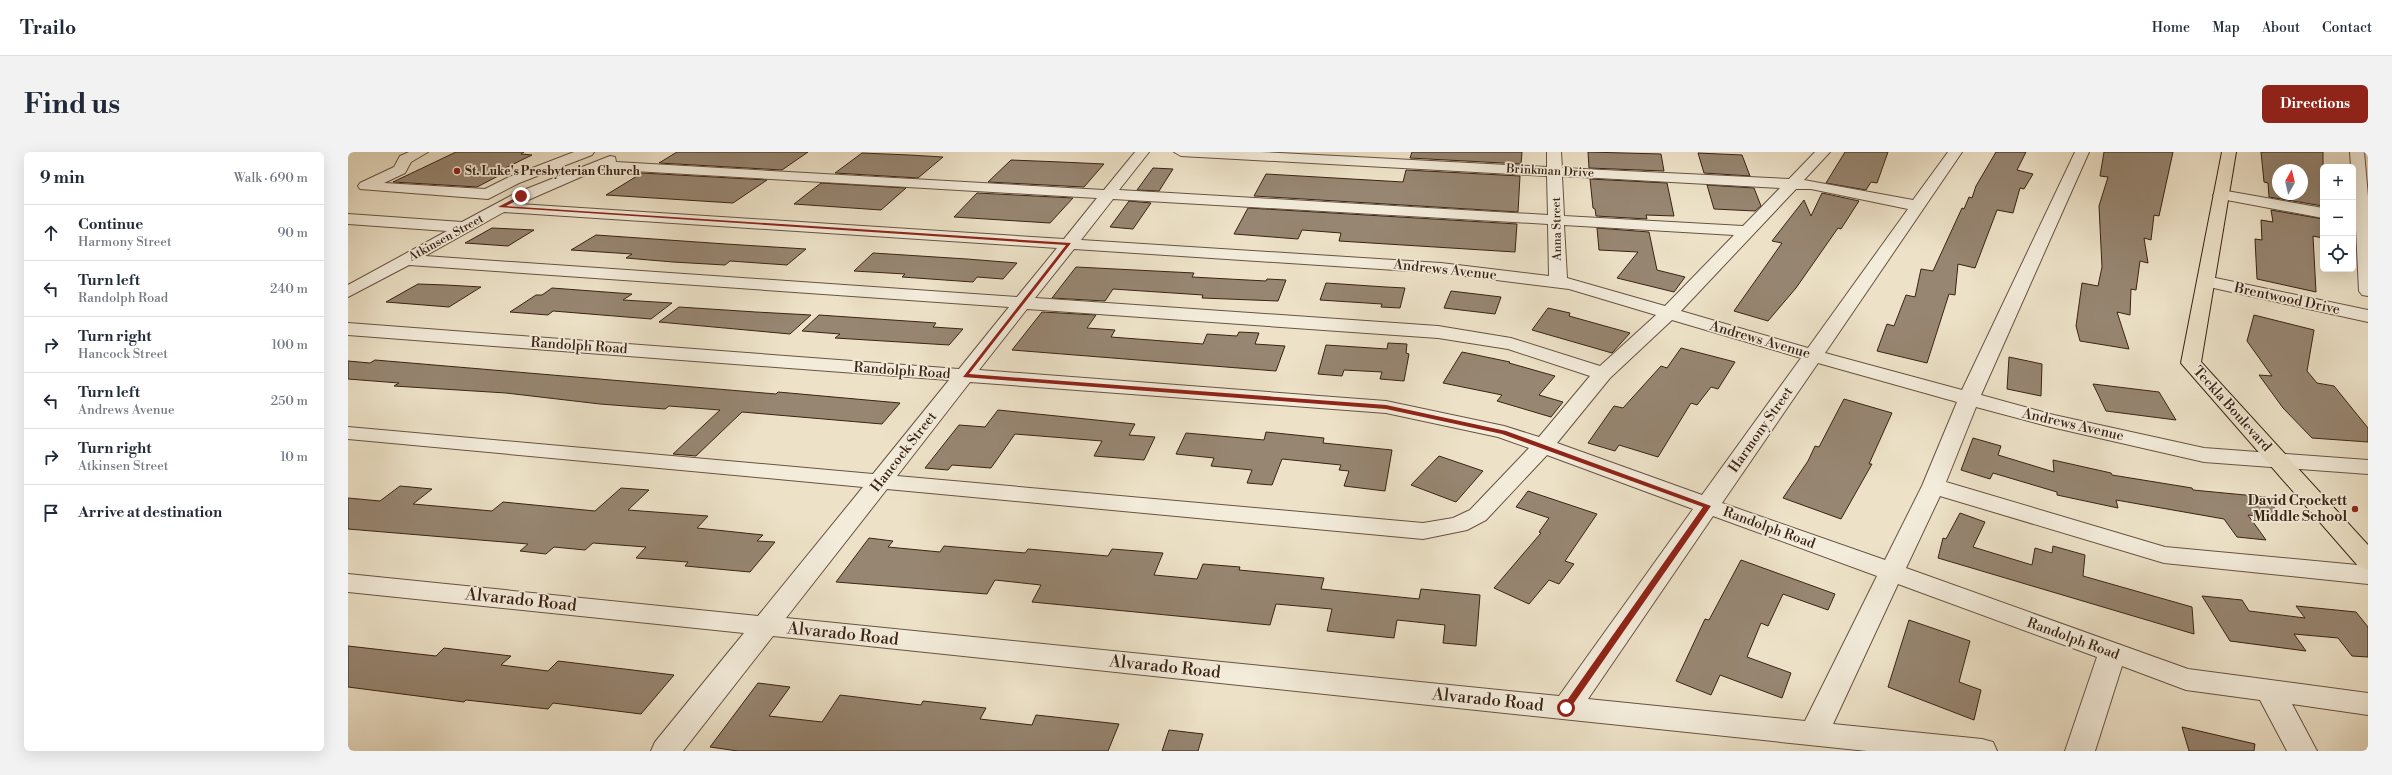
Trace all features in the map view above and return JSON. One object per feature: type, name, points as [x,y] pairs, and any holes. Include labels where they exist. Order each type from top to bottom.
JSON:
[{"type":"main road","name":"Teckla Boulevard","points":[[2229,152],[2191,363],[2368,561]]},
{"type":"street","points":[[421,152],[405,159],[400,170],[365,186],[521,196]]},
{"type":"street","name":"Atkinsen Street","points":[[348,292],[500,207],[592,158],[634,152]]},
{"type":"street","name":"Hancock Street","points":[[666,751],[1142,152]]},
{"type":"street","name":"Brinkman Drive","points":[[1181,152],[1811,185],[1918,206]]},
{"type":"street","name":"Anna Street","points":[[1554,152],[1556,172],[1558,283]]},
{"type":"street","points":[[348,433],[882,480],[1423,532],[1459,525],[1478,515],[1543,446],[1603,374],[1669,313],[1823,152]]},
{"type":"street","name":"Harmony Street","points":[[1566,708],[1955,152]]},
{"type":"street","points":[[1813,734],[1932,486],[1969,398],[2082,152]]},
{"type":"street","points":[[2357,152],[2363,180],[2361,220],[2368,291]]},
{"type":"street","points":[[488,194],[514,180],[592,158],[1110,194],[1747,231]]},
{"type":"street","points":[[2221,194],[2320,213]]},
{"type":"street","name":"Andrews Avenue","points":[[500,207],[1441,268],[1571,284],[1813,355],[2050,421],[2204,455],[2368,467]]},
{"type":"street","points":[[348,219],[466,227]]},
{"type":"street","points":[[406,260],[1024,301],[1438,332],[1511,344],[1603,374]]},
{"type":"street","name":"Brentwood Drive","points":[[2206,281],[2368,316]]},
{"type":"street","name":"Randolph Road","points":[[348,329],[1386,407],[1504,432],[2186,679],[2368,704]]},
{"type":"street","points":[[1932,486],[2164,555],[2368,575]]},
{"type":"street","name":"Alvarado Road","points":[[348,582],[1982,751]]},
{"type":"street","points":[[2080,751],[2112,653]]},
{"type":"street","points":[[2270,691],[2302,751]]},
{"type":"building","name":"St. Luke's Presbyterian Church","points":[[456,152],[524,152],[521,154],[532,155],[497,172],[504,173],[477,187],[393,182]]},
{"type":"building","points":[[677,152],[808,152],[782,170],[659,163]]},
{"type":"building","points":[[1412,152],[1522,152],[1521,164],[1410,158]]},
{"type":"building","points":[[1588,152],[1661,154],[1664,171],[1589,168]]},
{"type":"building","points":[[1845,152],[1888,152],[1877,183],[1871,182],[1866,190],[1826,183]]},
{"type":"building","points":[[1996,152],[2026,152],[2017,170],[2033,174],[2024,189],[2020,188],[2013,213],[1997,210],[1975,268],[1958,264],[1955,295],[1949,294],[1927,363],[1877,351],[1887,324],[1894,326],[1906,295],[1915,297],[1921,269],[1933,271],[1962,208],[1964,209],[1969,197],[1972,198],[1976,186]]},
{"type":"building","points":[[2104,152],[2173,152],[2159,216],[2154,215],[2151,240],[2144,238],[2148,263],[2140,261],[2136,290],[2131,289],[2130,315],[2117,312],[2129,349],[2080,341],[2076,326],[2082,283],[2098,286],[2102,267],[2099,206],[2108,177],[2100,176]]},
{"type":"building","points":[[2261,152],[2323,152],[2323,164],[2320,164],[2320,206],[2287,200],[2308,200],[2308,164],[2272,164],[2272,198],[2269,197],[2268,183],[2264,182]]},
{"type":"building","points":[[862,153],[943,157],[918,178],[835,173]]},
{"type":"building","points":[[1698,153],[1742,155],[1750,176],[1704,173]]},
{"type":"building","points":[[1011,160],[1104,164],[1084,187],[988,182]]},
{"type":"building","points":[[1153,168],[1173,169],[1159,191],[1137,190]]},
{"type":"building","points":[[1406,170],[1520,176],[1518,212],[1254,196],[1266,174],[1403,182]]},
{"type":"building","points":[[642,173],[767,180],[733,203],[606,195]]},
{"type":"building","points":[[1590,179],[1667,183],[1674,216],[1646,215],[1647,219],[1596,216],[1595,209],[1593,208]]},
{"type":"building","points":[[821,183],[906,188],[881,210],[794,204]]},
{"type":"building","points":[[1707,185],[1754,188],[1761,206],[1755,211],[1714,209]]},
{"type":"building","points":[[977,193],[1073,198],[1050,223],[954,217]]},
{"type":"building","points":[[1822,193],[1859,201],[1841,229],[1838,228],[1796,288],[1768,321],[1734,311],[1782,243],[1772,241],[1804,200],[1811,216]]},
{"type":"building","points":[[1129,201],[1151,203],[1133,229],[1110,227]]},
{"type":"building","points":[[1248,208],[1517,224],[1515,252],[1339,241],[1341,233],[1302,230],[1298,239],[1234,234]]},
{"type":"building","points":[[2271,210],[2320,218],[2320,237],[2313,236],[2316,292],[2257,279],[2255,239],[2262,240],[2261,220],[2273,222]]},
{"type":"building","points":[[492,228],[534,230],[508,246],[465,243]]},
{"type":"building","points":[[1597,228],[1649,232],[1657,270],[1685,277],[1674,292],[1617,278],[1638,252],[1599,250]]},
{"type":"building","points":[[596,235],[806,249],[787,265],[730,261],[725,265],[673,262],[626,258],[632,254],[571,250]]},
{"type":"building","points":[[873,253],[1017,263],[1003,279],[977,277],[973,282],[902,277],[905,274],[854,271]]},
{"type":"building","points":[[1076,267],[1194,273],[1192,277],[1266,281],[1267,279],[1286,280],[1278,301],[1202,298],[1203,295],[1113,289],[1105,301],[1052,298]]},
{"type":"building","points":[[1326,283],[1405,288],[1400,308],[1381,307],[1382,304],[1320,300]]},
{"type":"building","points":[[418,284],[481,287],[449,307],[386,302]]},
{"type":"building","points":[[552,288],[632,294],[623,300],[672,303],[651,319],[553,311],[548,315],[510,312],[536,295],[542,295]]},
{"type":"building","points":[[1451,291],[1501,297],[1495,314],[1444,308]]},
{"type":"building","points":[[679,307],[811,315],[790,334],[659,322]]},
{"type":"building","points":[[1548,308],[1570,313],[1569,316],[1630,333],[1612,353],[1532,330]]},
{"type":"building","points":[[1042,312],[1096,315],[1087,328],[1115,330],[1111,337],[1203,344],[1207,334],[1237,336],[1239,332],[1259,333],[1255,344],[1285,346],[1276,371],[1012,350]]},
{"type":"building","points":[[819,315],[936,323],[933,327],[963,329],[949,345],[835,338],[840,334],[802,331]]},
{"type":"building","points":[[2254,315],[2314,330],[2307,371],[2317,383],[2334,386],[2368,428],[2368,442],[2312,438],[2283,408],[2259,375],[2272,376],[2247,341]]},
{"type":"building","points":[[1388,343],[1407,344],[1406,353],[1409,354],[1404,381],[1380,379],[1382,372],[1344,370],[1342,376],[1318,374],[1326,345],[1387,349]]},
{"type":"building","points":[[1681,348],[1735,362],[1718,389],[1711,387],[1697,405],[1691,403],[1658,457],[1619,445],[1615,451],[1588,443],[1614,406],[1623,408],[1661,366],[1667,368]]},
{"type":"building","points":[[1462,352],[1510,362],[1509,363],[1555,376],[1539,395],[1563,402],[1551,417],[1497,401],[1502,395],[1443,383]]},
{"type":"building","points":[[2009,357],[2042,364],[2041,396],[2007,389]]},
{"type":"building","points":[[375,360],[900,403],[882,424],[742,412],[696,456],[673,454],[720,410],[669,406],[665,409],[600,404],[506,393],[394,386],[399,383],[348,379],[348,361],[370,363]]},
{"type":"building","points":[[2093,384],[2159,392],[2176,420],[2106,411]]},
{"type":"building","points":[[1844,399],[1892,413],[1869,464],[1872,464],[1841,519],[1783,498],[1808,461],[1815,446],[1819,447]]},
{"type":"building","points":[[998,410],[1135,424],[1129,435],[1155,437],[1144,460],[1094,456],[1102,441],[1015,434],[991,468],[952,465],[948,470],[925,468],[959,425],[985,427]]},
{"type":"building","points":[[1266,432],[1324,438],[1323,443],[1392,450],[1385,491],[1344,486],[1349,471],[1339,470],[1341,465],[1282,459],[1272,485],[1247,483],[1252,470],[1211,466],[1214,458],[1176,454],[1186,433],[1264,440]]},
{"type":"building","points":[[1973,438],[2001,446],[1998,455],[2054,472],[2053,460],[2111,473],[2112,475],[2192,488],[2193,490],[2266,497],[2283,519],[2248,515],[2266,540],[2237,537],[2224,519],[2116,500],[2118,508],[2057,495],[2057,492],[1993,473],[1990,479],[1961,470]]},
{"type":"building","points":[[1439,456],[1483,471],[1456,502],[1411,485]]},
{"type":"building","points":[[400,486],[432,489],[413,504],[492,511],[503,502],[595,511],[621,488],[649,490],[628,510],[708,516],[697,528],[763,535],[757,541],[775,542],[750,572],[685,566],[688,562],[636,558],[646,547],[593,543],[585,550],[554,547],[546,554],[520,551],[528,544],[348,529],[348,498],[380,501]]},
{"type":"building","points":[[1528,491],[1597,514],[1565,561],[1574,564],[1559,584],[1549,580],[1529,604],[1494,588],[1541,533],[1539,532],[1549,518],[1516,507]]},
{"type":"building","points":[[1960,513],[1985,522],[1973,547],[2032,565],[2035,548],[2052,553],[2053,546],[2085,555],[2083,576],[2192,607],[2194,634],[1938,558],[1943,538],[1946,539]]},
{"type":"building","points":[[869,538],[893,541],[888,547],[940,552],[944,546],[1025,553],[1028,549],[1108,556],[1112,549],[1163,553],[1154,575],[1197,579],[1203,564],[1240,567],[1239,570],[1324,578],[1321,589],[1419,599],[1421,589],[1480,595],[1476,646],[1443,643],[1445,625],[1397,620],[1394,638],[1327,631],[1332,609],[1276,604],[1270,625],[1032,602],[1041,585],[995,580],[987,594],[836,582]]},
{"type":"building","points":[[1741,560],[1835,594],[1828,610],[1783,594],[1768,626],[1761,623],[1747,657],[1791,673],[1782,698],[1720,675],[1711,695],[1676,681],[1705,619],[1709,620]]},
{"type":"building","points":[[2202,596],[2242,600],[2249,611],[2305,618],[2296,606],[2356,612],[2368,627],[2368,657],[2352,656],[2338,638],[2294,634],[2306,651],[2230,641]]},
{"type":"building","points":[[1909,620],[1970,641],[1959,682],[1981,690],[1974,720],[1888,687]]},
{"type":"building","points":[[348,646],[436,656],[444,648],[511,656],[501,665],[548,671],[558,661],[674,675],[641,714],[553,703],[548,709],[466,700],[464,702],[348,687]]},
{"type":"building","points":[[758,683],[790,687],[769,716],[822,722],[840,695],[921,705],[923,701],[986,708],[980,719],[1032,725],[1036,715],[1119,724],[1108,751],[738,751],[710,747]]},
{"type":"building","points":[[2182,727],[2255,744],[2254,751],[2189,751]]},
{"type":"building","points":[[1169,730],[1203,734],[1198,751],[1162,751]]},
{"type":"place","name":"St. Luke's Presbyterian Church","points":[[457,171]]},
{"type":"place","name":"David Crockett Middle School","points":[[2355,509]]},
{"type":"route","points":[[521,196],[500,207],[1070,244],[965,376],[1386,407],[1504,432],[1707,506],[1566,708]]}]
